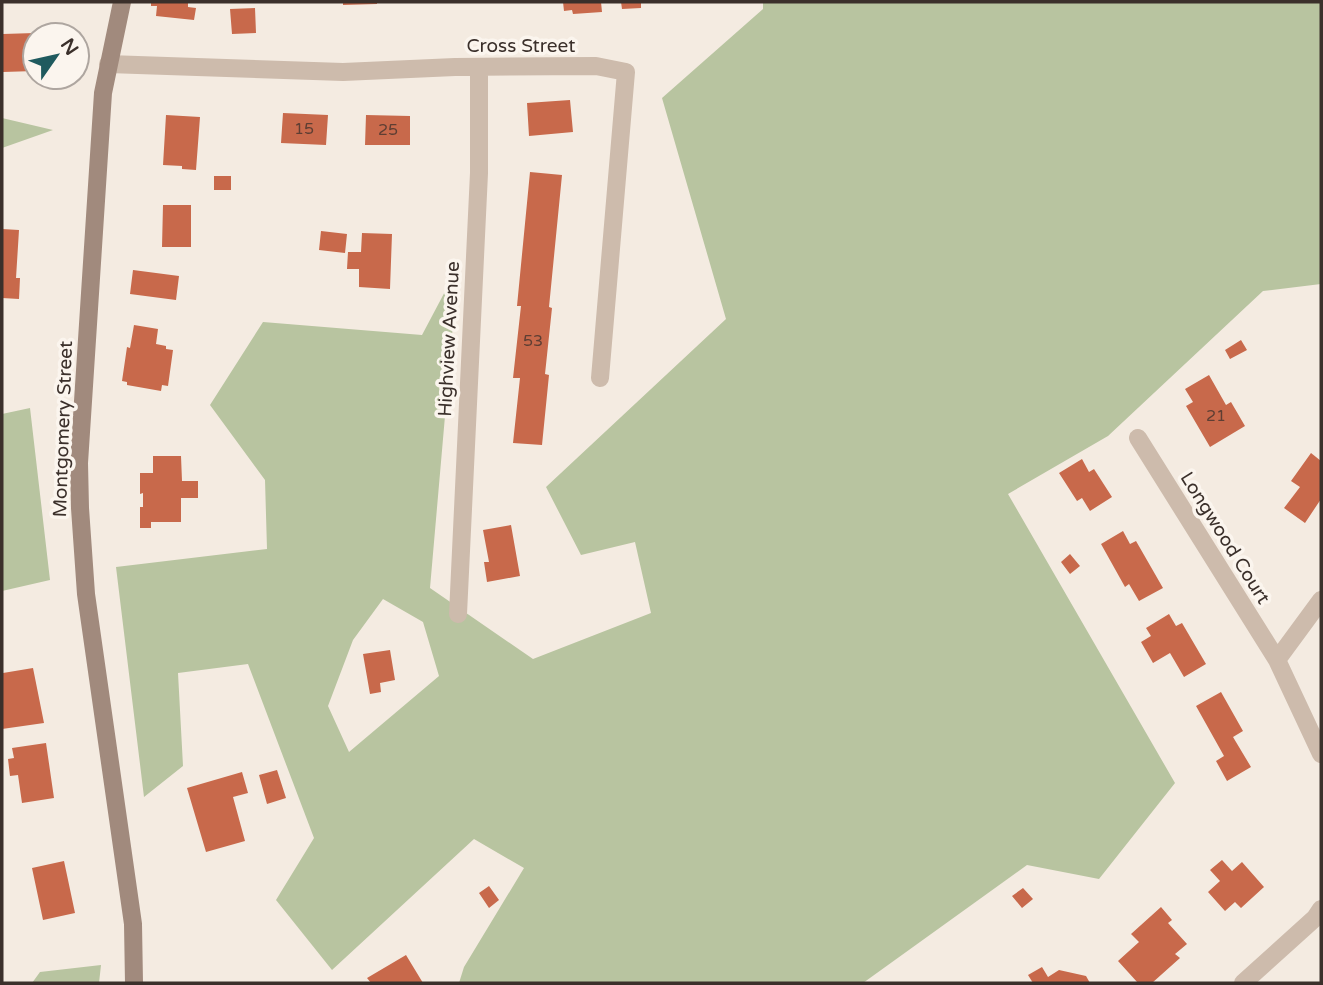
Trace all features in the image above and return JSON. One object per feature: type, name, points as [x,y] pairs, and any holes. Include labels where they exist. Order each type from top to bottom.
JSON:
[{"type":"main road","name":"Montgomery Street","points":[[122,2],[103,93],[79,463],[86,594],[133,924],[134,983]]},
{"type":"street","name":"Cross Street","points":[[108,64],[343,72],[596,66],[626,72],[600,378]]},
{"type":"street","name":"Highview Avenue","points":[[458,614],[479,173],[479,67]]},
{"type":"street","name":"Longwood Court","points":[[1138,438],[1276,660],[1321,754]]},
{"type":"street","points":[[1276,660],[1321,600]]},
{"type":"street","points":[[1243,983],[1315,918],[1321,909]]},
{"type":"green space","points":[[763,2],[1321,2],[1321,284],[1263,291],[1108,436],[1008,494],[1175,783],[1099,879],[1027,865],[863,983],[459,983],[464,967],[524,868],[474,839],[332,970],[276,900],[314,838],[248,664],[178,673],[183,766],[144,797],[116,567],[267,549],[265,480],[210,405],[263,322],[422,335],[458,267],[430,588],[533,659],[651,613],[635,542],[581,555],[546,487],[726,319],[662,98],[763,9]],"holes":[[[383,599],[423,622],[439,676],[349,752],[328,706],[353,640]]]},
{"type":"green space","points":[[2,118],[53,130],[2,148]]},
{"type":"green space","points":[[30,408],[50,580],[2,591],[2,414]]},
{"type":"green space","points":[[101,965],[99,983],[32,983],[40,972]]},
{"type":"building","points":[[151,2],[188,2],[188,7],[196,8],[194,20],[156,16],[157,6],[151,6]]},
{"type":"building","points":[[343,2],[377,2],[377,4],[343,5]]},
{"type":"building","points":[[563,2],[601,2],[602,12],[573,14],[572,10],[564,11]]},
{"type":"building","points":[[621,2],[641,2],[641,8],[622,9]]},
{"type":"building","points":[[255,8],[256,33],[232,34],[230,9]]},
{"type":"building","points":[[21,33],[21,71],[3,72],[3,34]]},
{"type":"building","points":[[570,100],[573,132],[529,136],[527,103]]},
{"type":"building","points":[[283,113],[328,115],[326,145],[281,143]]},
{"type":"building","points":[[166,115],[200,117],[196,170],[163,165]]},
{"type":"building","points":[[366,115],[410,116],[410,145],[365,145]]},
{"type":"building","points":[[530,172],[562,175],[549,307],[552,308],[545,374],[549,375],[542,445],[513,443],[520,378],[513,378],[521,306],[517,306]]},
{"type":"building","points":[[214,176],[231,176],[231,190],[214,190]]},
{"type":"building","points":[[163,205],[191,205],[191,247],[162,247]]},
{"type":"building","points":[[2,229],[19,230],[16,278],[20,278],[19,299],[2,298]]},
{"type":"building","points":[[321,231],[347,234],[345,253],[319,250]]},
{"type":"building","points":[[362,233],[392,234],[390,289],[359,287],[359,269],[347,269],[348,252],[361,252]]},
{"type":"building","points":[[133,270],[179,276],[176,300],[130,294]]},
{"type":"building","points":[[134,325],[158,329],[156,344],[173,350],[168,386],[162,385],[161,391],[127,385],[127,382],[122,381],[127,347],[130,348]]},
{"type":"building","points":[[1241,340],[1247,350],[1230,359],[1225,350]]},
{"type":"building","points":[[1209,375],[1226,405],[1231,402],[1245,426],[1210,447],[1186,406],[1193,402],[1185,389]]},
{"type":"building","points":[[1311,453],[1321,461],[1321,499],[1305,523],[1284,508],[1300,487],[1291,481]]},
{"type":"building","points":[[153,456],[181,456],[182,481],[198,481],[198,498],[181,498],[181,522],[151,522],[151,528],[140,528],[143,493],[140,494],[140,473],[153,473]]},
{"type":"building","points":[[1082,459],[1089,472],[1094,469],[1112,497],[1090,511],[1082,498],[1077,501],[1059,473]]},
{"type":"building","points":[[511,525],[520,576],[487,582],[484,562],[489,562],[483,530]]},
{"type":"building","points":[[1123,531],[1130,544],[1136,541],[1163,588],[1139,601],[1129,584],[1125,587],[1101,544]]},
{"type":"building","points":[[1070,554],[1080,566],[1070,574],[1061,562]]},
{"type":"building","points":[[1169,614],[1176,626],[1182,623],[1206,664],[1184,677],[1170,653],[1153,663],[1141,642],[1151,636],[1146,628]]},
{"type":"building","points":[[390,650],[395,680],[380,683],[381,692],[370,694],[363,654]]},
{"type":"building","points":[[33,668],[44,723],[2,729],[3,673]]},
{"type":"building","points":[[1221,692],[1243,731],[1233,737],[1251,767],[1227,781],[1216,761],[1224,756],[1196,706]]},
{"type":"building","points":[[46,743],[54,798],[22,803],[18,775],[10,776],[8,759],[14,758],[12,748]]},
{"type":"building","points":[[277,770],[286,798],[267,804],[259,775]]},
{"type":"building","points":[[242,772],[248,793],[233,797],[245,841],[206,852],[187,788]]},
{"type":"building","points":[[1222,860],[1232,871],[1242,862],[1264,887],[1241,908],[1235,902],[1225,911],[1208,892],[1220,881],[1210,870]]},
{"type":"building","points":[[64,861],[75,913],[43,920],[32,868]]},
{"type":"building","points":[[489,886],[499,900],[489,908],[479,893]]},
{"type":"building","points":[[1023,888],[1033,899],[1022,908],[1012,896]]},
{"type":"building","points":[[1161,907],[1172,920],[1168,923],[1187,944],[1175,954],[1180,958],[1152,983],[1138,983],[1118,961],[1139,942],[1131,934]]},
{"type":"building","points":[[406,955],[423,983],[371,983],[367,978]]},
{"type":"building","points":[[1042,967],[1048,977],[1059,970],[1086,976],[1090,983],[1033,983],[1028,975]]}]
